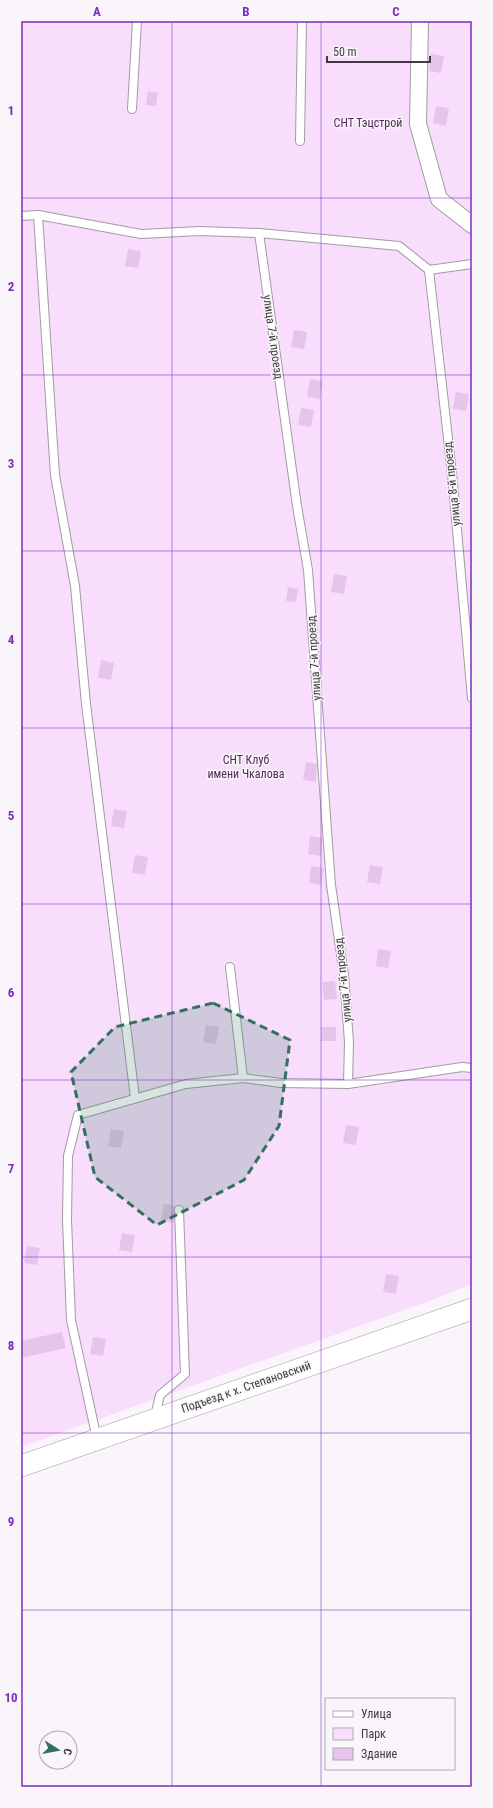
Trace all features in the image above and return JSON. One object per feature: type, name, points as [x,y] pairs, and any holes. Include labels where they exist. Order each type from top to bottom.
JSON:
[{"type":"street","points":[[420,21],[418,124],[439,199],[472,225]]},
{"type":"street","name":"Подъезд к х. Степановский","points":[[21,1466],[472,1309]]},
{"type":"lane","points":[[132,109],[137,21]]},
{"type":"lane","points":[[300,141],[302,21]]},
{"type":"lane","points":[[38,215],[55,475],[75,586],[86,704],[135,1098]]},
{"type":"lane","points":[[21,216],[38,215],[141,234],[200,231],[259,233],[399,246],[429,270],[472,264]]},
{"type":"lane","name":"улица 7-й проезд","points":[[259,233],[297,506],[308,570],[331,885],[344,975],[349,1042],[348,1084]]},
{"type":"lane","name":"улица 8-й проезд","points":[[429,270],[452,474],[472,698]]},
{"type":"lane","points":[[230,967],[242,1078]]},
{"type":"lane","points":[[97,1439],[71,1320],[67,1220],[68,1156],[78,1115],[186,1084],[242,1078],[281,1083],[348,1084],[462,1068],[472,1068]]},
{"type":"lane","points":[[154,1419],[160,1395],[186,1374],[179,1210]]},
{"type":"highlighted area","points":[[213,1003],[290,1040],[279,1126],[244,1180],[157,1225],[95,1177],[71,1072],[115,1027]]},
{"type":"green space","name":"СНТ Клуб имени Чкалова","points":[[21,21],[472,21],[472,1284],[427,1302],[21,1447]]},
{"type":"building","points":[[431,54],[444,56],[441,73],[429,71]]},
{"type":"building","points":[[148,91],[158,93],[156,106],[146,105]]},
{"type":"building","points":[[436,106],[449,108],[446,126],[433,123]]},
{"type":"building","points":[[128,249],[141,251],[138,268],[125,266]]},
{"type":"building","points":[[294,330],[307,332],[304,349],[291,347]]},
{"type":"building","points":[[310,379],[323,381],[320,399],[307,397]]},
{"type":"building","points":[[456,392],[469,394],[466,411],[453,409]]},
{"type":"building","points":[[301,408],[314,410],[311,427],[298,425]]},
{"type":"building","points":[[334,574],[347,576],[344,594],[331,592]]},
{"type":"building","points":[[288,587],[298,589],[296,602],[286,601]]},
{"type":"building","points":[[101,660],[114,663],[111,680],[98,678]]},
{"type":"building","points":[[306,762],[317,764],[316,782],[303,780]]},
{"type":"building","points":[[114,809],[127,811],[124,828],[111,826]]},
{"type":"building","points":[[310,836],[322,838],[321,856],[308,854]]},
{"type":"building","points":[[135,855],[148,857],[145,875],[132,873]]},
{"type":"building","points":[[370,865],[383,867],[380,884],[367,882]]},
{"type":"building","points":[[311,866],[324,868],[321,885],[309,883]]},
{"type":"building","points":[[378,949],[391,951],[388,968],[376,966]]},
{"type":"building","points":[[335,981],[337,999],[324,1000],[322,982]]},
{"type":"building","points":[[206,1025],[219,1027],[216,1044],[203,1042]]},
{"type":"building","points":[[321,1027],[336,1027],[336,1041],[321,1041]]},
{"type":"building","points":[[346,1125],[359,1127],[356,1145],[343,1143]]},
{"type":"building","points":[[111,1129],[124,1131],[121,1148],[108,1146]]},
{"type":"building","points":[[164,1204],[176,1206],[174,1210],[174,1223],[161,1221]]},
{"type":"building","points":[[122,1233],[135,1235],[132,1252],[119,1250]]},
{"type":"building","points":[[27,1246],[40,1248],[37,1265],[24,1263]]},
{"type":"building","points":[[386,1274],[399,1276],[396,1294],[383,1292]]},
{"type":"building","points":[[62,1332],[66,1348],[21,1358],[21,1341]]},
{"type":"building","points":[[93,1337],[106,1339],[103,1356],[90,1354]]},
{"type":"park label","name":"СНТ Тэцстрой","points":[[368,123]]}]
